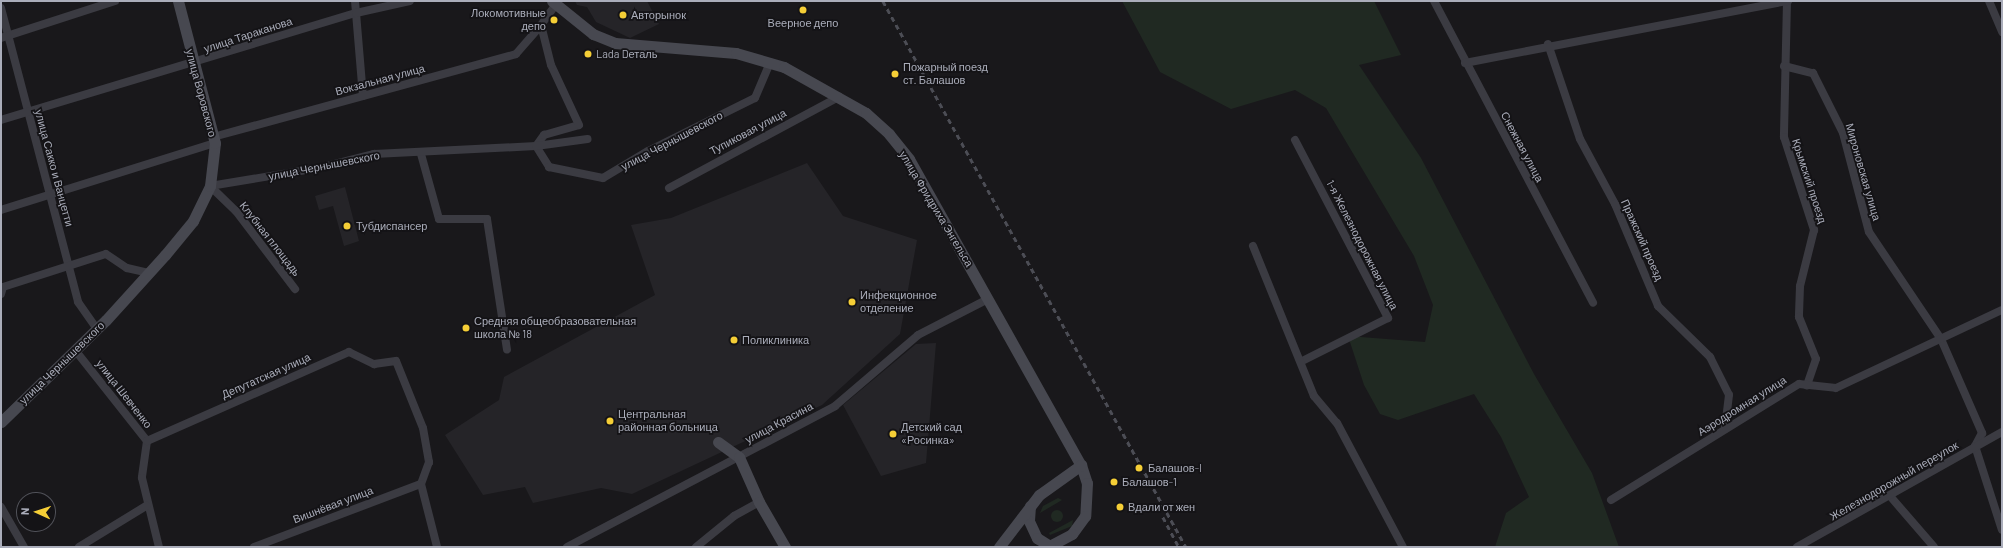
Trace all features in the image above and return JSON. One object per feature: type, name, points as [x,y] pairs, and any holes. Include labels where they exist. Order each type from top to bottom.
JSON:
[{"type":"main road","name":"улица Воровского","points":[[178,1],[214,140],[210,186]]},
{"type":"main road","name":"улица Фридриха Энгельса","points":[[554,2],[593,34],[615,43],[736,53],[770,62],[839,97],[866,113],[889,134],[908,159],[1081,465],[1087,483],[1085,516],[1080,527],[1049,546]]},
{"type":"main road","name":"улица Чернышевского","points":[[1,422],[97,329],[148,273],[193,221],[210,186]]},
{"type":"main road","points":[[718,442],[740,457],[759,502],[785,547]]},
{"type":"main road","points":[[999,547],[1038,494],[1081,465]]},
{"type":"main road","points":[[1030,506],[1029,521],[1037,538],[1049,546]]},
{"type":"street","points":[[4,37],[115,1]]},
{"type":"street","points":[[355,1],[363,96]]},
{"type":"street","name":"улица Тараканова","points":[[1,120],[194,64],[356,13],[410,1]]},
{"type":"street","name":"Снежная улица","points":[[1434,1],[1465,63],[1593,303]]},
{"type":"street","points":[[1465,63],[1787,1]]},
{"type":"street","name":"Крымский проезд","points":[[1787,1],[1784,66],[1784,137],[1814,230],[1800,286],[1799,317],[1816,359],[1807,385]]},
{"type":"street","points":[[1989,1],[2002,32]]},
{"type":"street","name":"Вокзальная улица","points":[[1,210],[51,195],[214,140],[363,96],[516,54],[541,25],[554,2]]},
{"type":"street","name":"улица Сакко и Ванцетти","points":[[1,8],[4,37],[28,112],[78,302],[97,329]]},
{"type":"street","points":[[536,146],[544,136],[579,125],[551,65],[541,25]]},
{"type":"street","name":"Пражский проезд","points":[[1548,46],[1580,138],[1618,211],[1658,306],[1710,357],[1729,395],[1725,429]]},
{"type":"street","name":"улица Чернышевского","points":[[210,186],[319,168],[374,154],[421,154],[536,146],[549,167],[603,178],[648,151],[755,98],[770,62]]},
{"type":"street","name":"Мироновская улица","points":[[1784,66],[1813,73],[1843,133],[1869,232],[1941,339],[1982,433],[1975,446]]},
{"type":"street","name":"Тупиковая улица","points":[[669,188],[839,97]]},
{"type":"street","points":[[536,146],[588,139]]},
{"type":"street","name":"1-я Железнодорожная улица","points":[[1295,140],[1388,318],[1302,361]]},
{"type":"street","points":[[421,154],[439,219],[487,219],[507,349]]},
{"type":"street","name":"Клубная площадь","points":[[210,186],[236,210],[295,289]]},
{"type":"street","points":[[1253,246],[1302,361],[1314,396],[1337,423],[1403,547]]},
{"type":"street","points":[[1,294],[3,286],[69,267],[106,254],[127,268],[148,273]]},
{"type":"street","name":"улица Красина","points":[[567,547],[835,406],[918,335],[988,299]]},
{"type":"street","name":"Аэродромная улица","points":[[1612,500],[1799,384],[1836,388],[2002,310]]},
{"type":"street","name":"улица Шевченко","points":[[75,350],[147,441],[142,478],[146,506],[159,547]]},
{"type":"street","name":"Депутатская улица","points":[[147,441],[349,352],[374,364],[396,361],[423,428],[429,462],[421,484]]},
{"type":"street","name":"Железнодорожный переулок","points":[[1797,547],[2002,432]]},
{"type":"street","points":[[1975,446],[2002,530]]},
{"type":"street","points":[[421,484],[437,547]]},
{"type":"street","name":"Вишнёвая улица","points":[[254,547],[421,484]]},
{"type":"street","points":[[1890,496],[1934,547]]},
{"type":"street","points":[[696,547],[734,516],[759,502]]},
{"type":"street","points":[[79,547],[146,506]]},
{"type":"street","points":[[1,507],[24,547]]},
{"type":"shaded area","name":"Авторынок","points":[[575,1],[647,1],[659,24],[630,38],[596,22],[587,7],[577,5]]},
{"type":"shaded area","points":[[1122,1],[1374,1],[1401,55],[1359,65],[1421,158],[1534,374],[1592,473],[1619,547],[1495,547],[1506,513],[1529,497],[1501,437],[1474,394],[1398,420],[1380,414],[1364,385],[1348,336],[1425,342],[1433,305],[1414,256],[1326,108],[1295,90],[1231,109],[1160,72]]},
{"type":"shaded area","points":[[807,163],[843,216],[917,240],[900,334],[822,405],[632,494],[601,488],[533,503],[525,487],[483,495],[445,435],[499,400],[504,377],[655,295],[631,225],[671,218]]},
{"type":"shaded area","name":"Тубдиспансер","points":[[345,187],[359,241],[344,246],[333,206],[319,210],[315,196]]},
{"type":"shaded area","name":"Детский сад «Росинка»","points":[[936,343],[926,463],[881,476],[843,405],[916,344]]},
{"type":"shaded area","points":[[1058,498],[1062,500],[1040,513],[1043,506]]},
{"type":"shaded area","points":[[1055,510],[1059,510],[1063,516],[1059,522],[1055,522],[1051,518],[1051,514]]},
{"type":"shaded area","points":[[1073,520],[1072,526],[1050,535],[1049,533]]},
{"type":"railway","points":[[883,1],[1186,547]]},
{"type":"railway","points":[[1163,517],[1179,547]]},
{"type":"place","name":"Веерное депо","points":[[803,10]]},
{"type":"place","name":"Авторынок","points":[[623,15]]},
{"type":"place","name":"Локомотивные депо","points":[[554,20]]},
{"type":"place","name":"Lada Dеталь","points":[[588,54]]},
{"type":"place","name":"Пожарный поезд ст. Балашов","points":[[895,74]]},
{"type":"place","name":"Тубдиспансер","points":[[347,226]]},
{"type":"place","name":"Инфекционное отделение","points":[[852,302]]},
{"type":"place","name":"Средняя общеобразовательная школа № 18","points":[[466,328]]},
{"type":"place","name":"Поликлиника","points":[[734,340]]},
{"type":"place","name":"Центральная районная больница","points":[[610,421]]},
{"type":"place","name":"Детский сад «Росинка»","points":[[893,434]]},
{"type":"place","name":"Балашов-I","points":[[1139,468]]},
{"type":"place","name":"Балашов-1","points":[[1114,482]]},
{"type":"place","name":"Вдали от жен","points":[[1120,507]]}]
